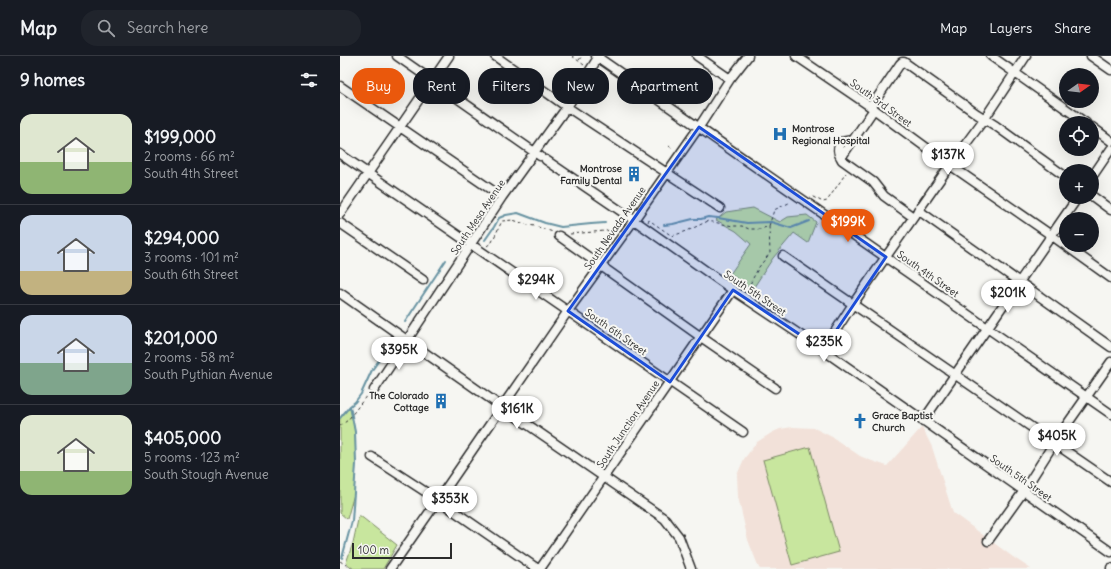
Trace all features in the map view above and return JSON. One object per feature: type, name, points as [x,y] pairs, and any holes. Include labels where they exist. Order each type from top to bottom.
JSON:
[{"type":"street","name":"South 5th Street","points":[[397,56],[415,68]]},
{"type":"street","points":[[441,68],[449,56]]},
{"type":"street","points":[[495,56],[567,107],[720,208]]},
{"type":"street","name":"South Mesa Avenue","points":[[591,68],[598,56]]},
{"type":"street","name":"South 4th Street","points":[[598,56],[1111,414]]},
{"type":"street","points":[[697,56],[730,79]]},
{"type":"street","name":"South Nevada Avenue","points":[[390,569],[568,311],[699,127],[730,79],[748,56]]},
{"type":"street","name":"South 3rd Street","points":[[796,56],[872,108],[950,165],[1111,278]]},
{"type":"street","points":[[990,56],[1076,116]]},
{"type":"street","points":[[823,350],[853,304],[1026,56]]},
{"type":"street","points":[[1091,56],[1111,70]]},
{"type":"street","points":[[1059,172],[996,126],[902,62],[841,158],[873,182],[884,196],[916,214],[1019,282],[1111,347]]},
{"type":"street","points":[[340,86],[502,197]]},
{"type":"street","points":[[340,214],[416,104]]},
{"type":"street","name":"South 5th Street","points":[[467,104],[734,290],[823,350],[1023,492],[1111,552]]},
{"type":"street","name":"South Mesa Avenue","points":[[372,391],[408,340],[502,197],[540,156],[569,104]]},
{"type":"street","points":[[1099,132],[1111,140]]},
{"type":"street","points":[[1099,167],[1111,149]]},
{"type":"street","name":"South 6th Street","points":[[340,154],[743,432]]},
{"type":"street","points":[[1099,201],[1111,210]]},
{"type":"street","points":[[923,421],[954,374],[1073,204]]},
{"type":"street","points":[[340,223],[423,280]]},
{"type":"street","points":[[559,234],[601,266],[775,388]]},
{"type":"street","points":[[784,256],[1111,482]]},
{"type":"street","name":"South Junction Avenue","points":[[539,569],[734,290]]},
{"type":"street","points":[[340,293],[665,519],[679,537],[692,569]]},
{"type":"street","points":[[988,541],[1111,362]]},
{"type":"street","points":[[372,457],[539,569]]},
{"type":"path","points":[[572,56],[588,68]]},
{"type":"path","points":[[579,61],[582,56]]},
{"type":"path","points":[[669,146],[674,150]]},
{"type":"path","points":[[748,289],[759,266],[770,253],[769,224],[774,210],[792,201],[802,199],[815,197],[823,202],[827,201],[847,172],[848,164]]},
{"type":"path","points":[[482,252],[487,245],[492,242],[502,221],[513,220],[559,234],[618,230]]},
{"type":"path","points":[[650,220],[672,236],[708,221],[733,226],[742,226],[749,230],[761,229],[769,226]]},
{"type":"path","points":[[340,426],[348,420],[372,391]]},
{"type":"path","points":[[340,561],[352,569]]},
{"type":"highlighted area","points":[[699,127],[886,257],[823,350],[733,290],[670,382],[568,311]]},
{"type":"shaded area","points":[[793,427],[814,428],[832,437],[860,456],[887,466],[922,427],[932,447],[953,513],[1031,569],[760,569],[748,540],[738,497],[737,475],[744,459],[757,442],[780,429]]},
{"type":"green space","points":[[753,208],[780,222],[788,217],[807,215],[816,222],[808,243],[794,233],[773,258],[752,290],[730,274],[751,244],[736,231],[716,220],[726,212]]},
{"type":"green space","points":[[350,406],[355,432],[356,464],[354,494],[347,519],[340,513],[340,418]]},
{"type":"green space","points":[[810,447],[839,552],[792,565],[763,460]]},
{"type":"green space","points":[[359,515],[397,545],[383,569],[354,569],[346,563],[353,543]]},
{"type":"waterway","points":[[485,240],[499,218],[518,213],[561,227],[605,223]]},
{"type":"waterway","points":[[664,225],[708,217],[747,223],[771,222],[791,228],[809,221]]},
{"type":"waterway","points":[[405,322],[446,260]]},
{"type":"waterway","points":[[340,418],[361,394],[372,370],[392,342]]},
{"type":"waterway","points":[[342,558],[352,521],[356,464],[355,432],[350,406]]},
{"type":"place","name":"Montrose Regional Hospital","points":[[780,134]]},
{"type":"place","name":"Montrose Family Dental","points":[[634,174]]},
{"type":"place","name":"The Colorado Cottage","points":[[441,401]]},
{"type":"place","name":"Grace Baptist Church","points":[[860,421]]}]
